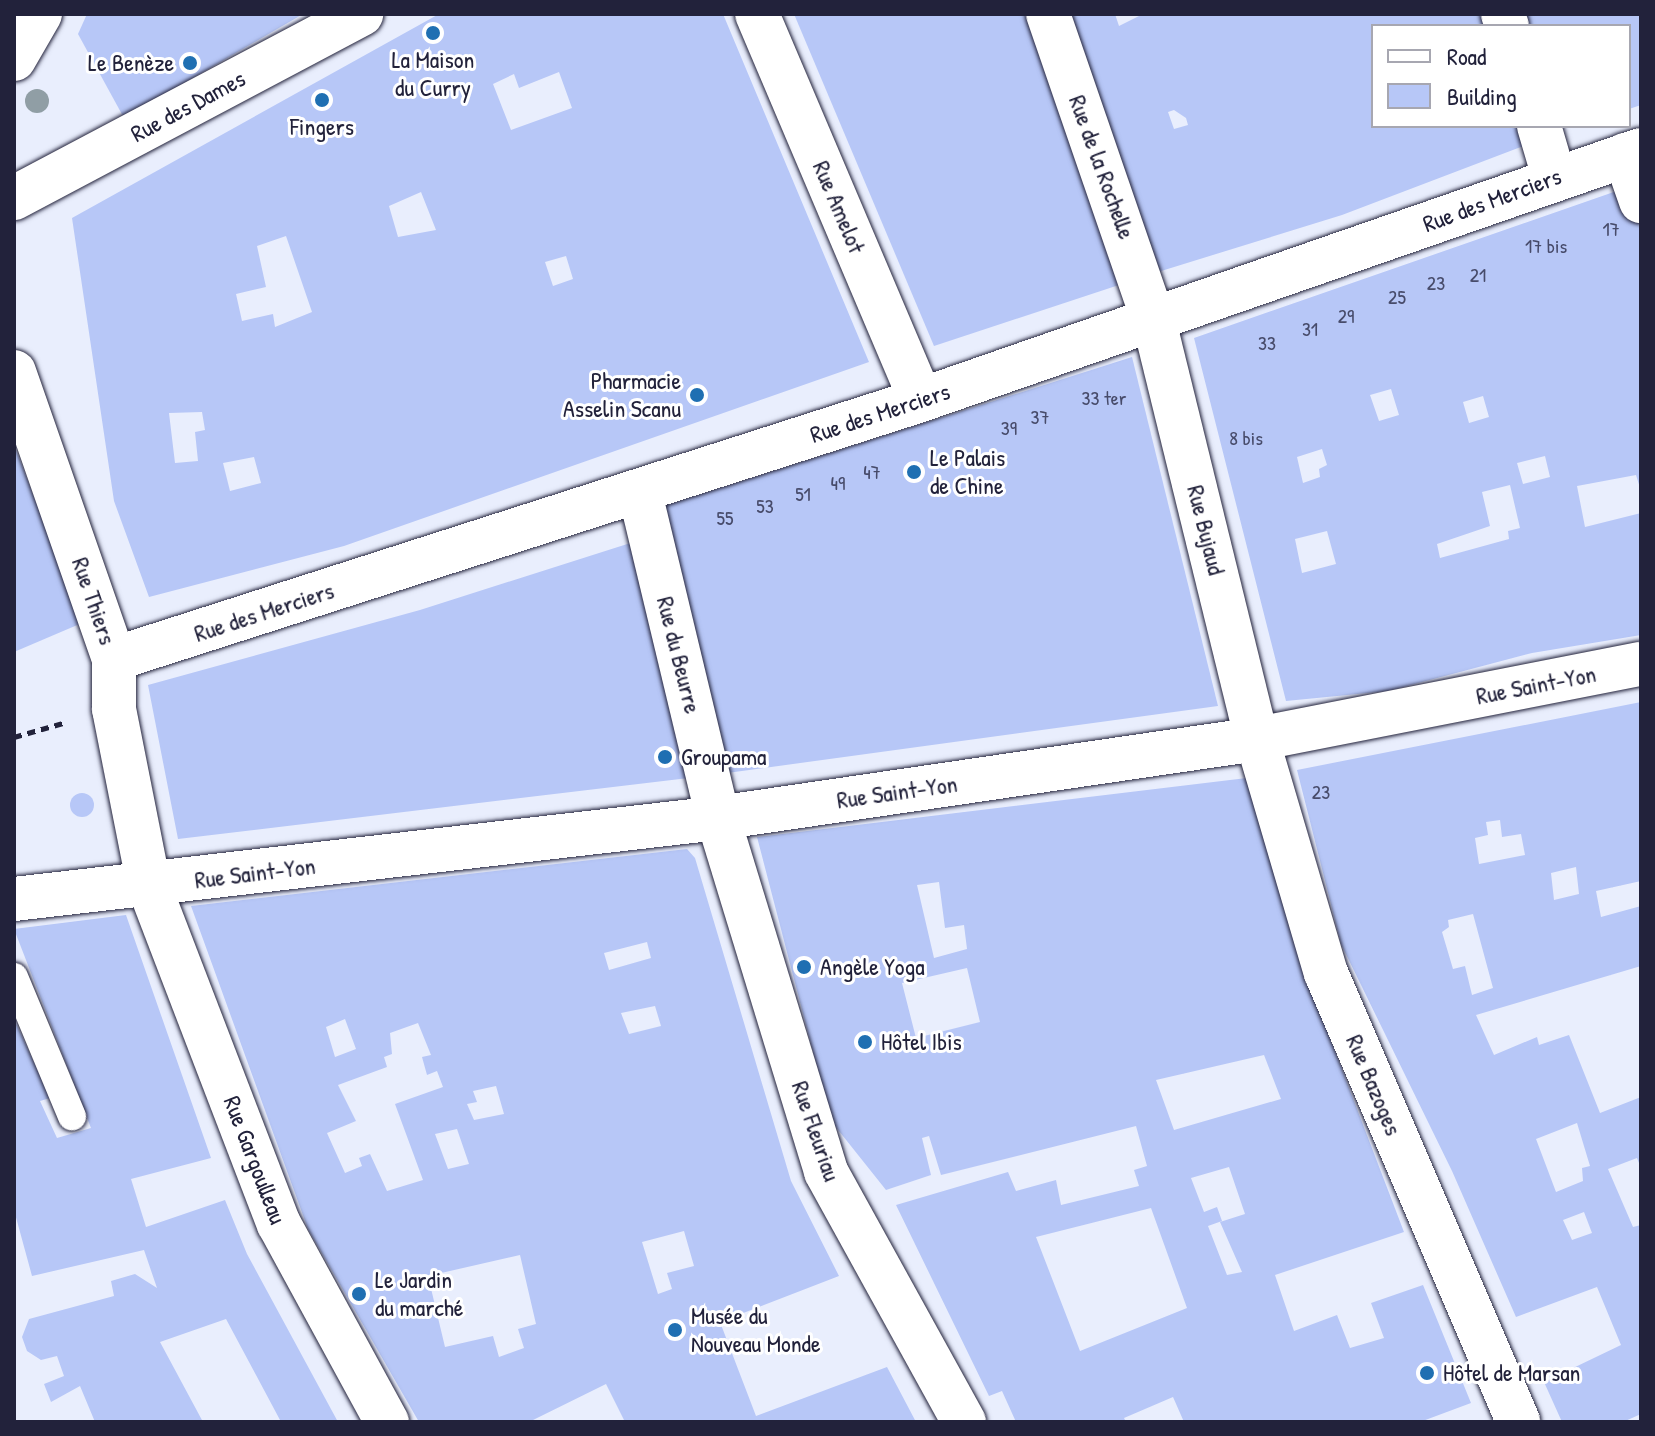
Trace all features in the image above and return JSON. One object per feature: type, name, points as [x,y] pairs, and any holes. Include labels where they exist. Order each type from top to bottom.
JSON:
[{"type":"street","points":[[14,59],[40,14]]},
{"type":"street","name":"Rue des Dames","points":[[14,198],[361,14]]},
{"type":"street","name":"Rue Amelot","points":[[757,14],[921,400]]},
{"type":"street","name":"Rue de la Rochelle","points":[[1048,14],[1154,321]]},
{"type":"street","points":[[1540,128],[1554,177]]},
{"type":"street","points":[[1633,152],[1641,201]]},
{"type":"street","name":"Rue des Merciers","points":[[114,659],[640,493],[921,400],[1633,152]]},
{"type":"street","name":"Rue Bujaud","points":[[1154,321],[1257,739]]},
{"type":"street","name":"Rue Thiers","points":[[14,372],[114,659],[114,709],[149,886]]},
{"type":"street","name":"Rue du Beurre","points":[[640,493],[718,818]]},
{"type":"street","name":"Rue Saint-Yon","points":[[14,899],[149,886],[718,818],[1257,739],[1641,664]]},
{"type":"street","name":"Rue Bazoges","points":[[1257,739],[1326,973],[1518,1422]]},
{"type":"street","name":"Rue Fleuriau","points":[[718,818],[826,1172],[964,1422]]},
{"type":"street","name":"Rue Gargoulleau","points":[[149,886],[279,1224],[387,1422]]},
{"type":"lane","points":[[14,977],[72,1116]]},
{"type":"building","points":[[87,14],[303,14],[124,118],[78,34]]},
{"type":"building","points":[[439,14],[723,14],[869,362],[344,546],[149,597],[114,501],[72,218]],"holes":[[[559,72],[572,108],[511,130],[493,84],[514,74],[519,88]],[[421,192],[436,230],[398,237],[389,206]],[[286,236],[312,312],[275,327],[273,314],[242,321],[236,294],[266,287],[257,246]],[[566,256],[573,279],[553,286],[545,262]],[[202,412],[205,430],[195,432],[198,461],[175,463],[169,413]],[[254,457],[261,483],[230,491],[223,463]]]},
{"type":"building","points":[[794,14],[1033,14],[1128,282],[934,346]]},
{"type":"building","points":[[1067,14],[1115,14],[1119,26],[1143,14],[1491,14],[1494,24],[1371,24],[1371,128],[1526,128],[1531,143],[1342,215],[1158,272]],"holes":[[[1174,110],[1186,118],[1188,125],[1174,129],[1168,112]]]},
{"type":"building","points":[[1515,14],[1641,14],[1641,105],[1631,108],[1631,24],[1518,24]]},
{"type":"building","points":[[1631,186],[1641,237],[1641,491],[1636,475],[1577,486],[1585,527],[1641,513],[1641,635],[1532,653],[1388,691],[1286,701],[1194,338]],"holes":[[[1391,389],[1399,415],[1379,421],[1370,395]],[[1483,396],[1489,417],[1469,423],[1463,402]],[[1322,449],[1327,465],[1319,469],[1320,477],[1303,483],[1297,457]],[[1545,456],[1550,477],[1523,484],[1517,463]],[[1510,485],[1520,528],[1508,531],[1509,539],[1440,558],[1437,544],[1490,526],[1482,492]],[[1327,531],[1336,564],[1302,573],[1295,539]]]},
{"type":"building","points":[[1132,357],[1218,706],[727,773],[664,506]]},
{"type":"building","points":[[14,445],[82,623],[14,652]]},
{"type":"building","points":[[643,539],[697,777],[178,839],[148,685],[420,610]]},
{"type":"building","points":[[1641,702],[1641,881],[1596,891],[1601,917],[1641,906],[1641,966],[1476,1015],[1494,1055],[1537,1037],[1539,1045],[1569,1035],[1600,1113],[1641,1097],[1641,1168],[1637,1158],[1608,1169],[1633,1227],[1641,1225],[1641,1414],[1623,1422],[1562,1422],[1544,1382],[1621,1345],[1597,1287],[1516,1317],[1452,1171],[1341,944],[1297,770]],"holes":[[[1500,820],[1502,837],[1521,834],[1525,855],[1479,864],[1475,838],[1488,835],[1486,822]],[[1576,867],[1579,894],[1554,900],[1551,873]],[[1473,914],[1493,988],[1472,995],[1465,966],[1453,969],[1442,932],[1449,927],[1448,920]],[[1577,1123],[1590,1166],[1582,1168],[1583,1181],[1556,1192],[1536,1139]],[[1584,1212],[1592,1233],[1572,1240],[1563,1220]]]},
{"type":"building","points":[[1255,777],[1297,952],[1404,1232],[1275,1275],[1294,1331],[1337,1315],[1350,1348],[1384,1338],[1371,1303],[1423,1285],[1471,1403],[1420,1422],[1184,1422],[1173,1397],[1124,1418],[1126,1422],[1016,1422],[1002,1391],[989,1396],[896,1205],[1008,1172],[1016,1191],[1056,1180],[1061,1205],[1139,1186],[1134,1170],[1147,1166],[1136,1126],[941,1175],[929,1136],[922,1138],[931,1175],[886,1190],[831,1121],[757,837]],"holes":[[[939,882],[945,928],[964,925],[967,949],[934,958],[917,885]],[[967,968],[980,1022],[916,1038],[902,983]],[[1264,1055],[1281,1099],[1174,1130],[1156,1080]],[[1229,1167],[1245,1214],[1220,1222],[1242,1272],[1227,1275],[1208,1226],[1222,1221],[1217,1207],[1204,1212],[1191,1178]],[[1151,1208],[1187,1308],[1080,1351],[1036,1237]]]},
{"type":"building","points":[[82,793],[90,797],[94,805],[90,813],[82,817],[74,813],[70,805],[74,797]]},
{"type":"building","points":[[687,849],[695,858],[791,1181],[839,1276],[720,1322],[756,1416],[887,1367],[916,1422],[625,1422],[606,1384],[529,1422],[419,1422],[308,1229],[191,906]],"holes":[[[647,942],[651,958],[609,970],[604,953]],[[655,1006],[661,1026],[629,1034],[621,1013]],[[345,1019],[356,1049],[335,1057],[326,1027]],[[418,1023],[431,1055],[422,1057],[427,1075],[437,1071],[443,1087],[395,1104],[423,1180],[387,1191],[370,1154],[359,1158],[362,1166],[345,1173],[327,1133],[356,1121],[338,1085],[387,1067],[384,1057],[392,1054],[390,1033]],[[496,1086],[504,1114],[474,1120],[467,1104],[477,1102],[473,1091]],[[457,1129],[469,1164],[448,1169],[435,1134]],[[684,1231],[694,1266],[667,1273],[672,1289],[658,1294],[642,1242]],[[520,1255],[536,1324],[518,1329],[524,1348],[499,1357],[493,1336],[445,1347],[428,1276]]]},
{"type":"building","points":[[126,915],[211,1158],[131,1179],[146,1227],[225,1200],[247,1254],[338,1422],[275,1422],[280,1420],[226,1319],[160,1342],[203,1422],[95,1422],[80,1386],[51,1402],[44,1384],[64,1376],[57,1356],[41,1360],[27,1351],[22,1337],[29,1319],[114,1296],[111,1281],[135,1274],[157,1288],[144,1250],[32,1276],[14,1210],[14,1019],[50,1098],[40,1101],[57,1138],[91,1128],[14,929]]},
{"type":"place","name":"La Maison du Curry","points":[[433,33]]},
{"type":"place","name":"Le Benèze","points":[[190,63]]},
{"type":"place","name":"Fingers","points":[[322,100]]},
{"type":"place","name":"Pharmacie Asselin Scanu","points":[[697,395]]},
{"type":"place","name":"Le Palais de Chine","points":[[914,472]]},
{"type":"place","name":"Groupama","points":[[665,757]]},
{"type":"place","name":"Angèle Yoga","points":[[804,967]]},
{"type":"place","name":"Hôtel Ibis","points":[[865,1042]]},
{"type":"place","name":"Le Jardin du marché","points":[[359,1294]]},
{"type":"place","name":"Musée du Nouveau Monde","points":[[675,1330]]},
{"type":"place","name":"Hôtel de Marsan","points":[[1427,1373]]}]
